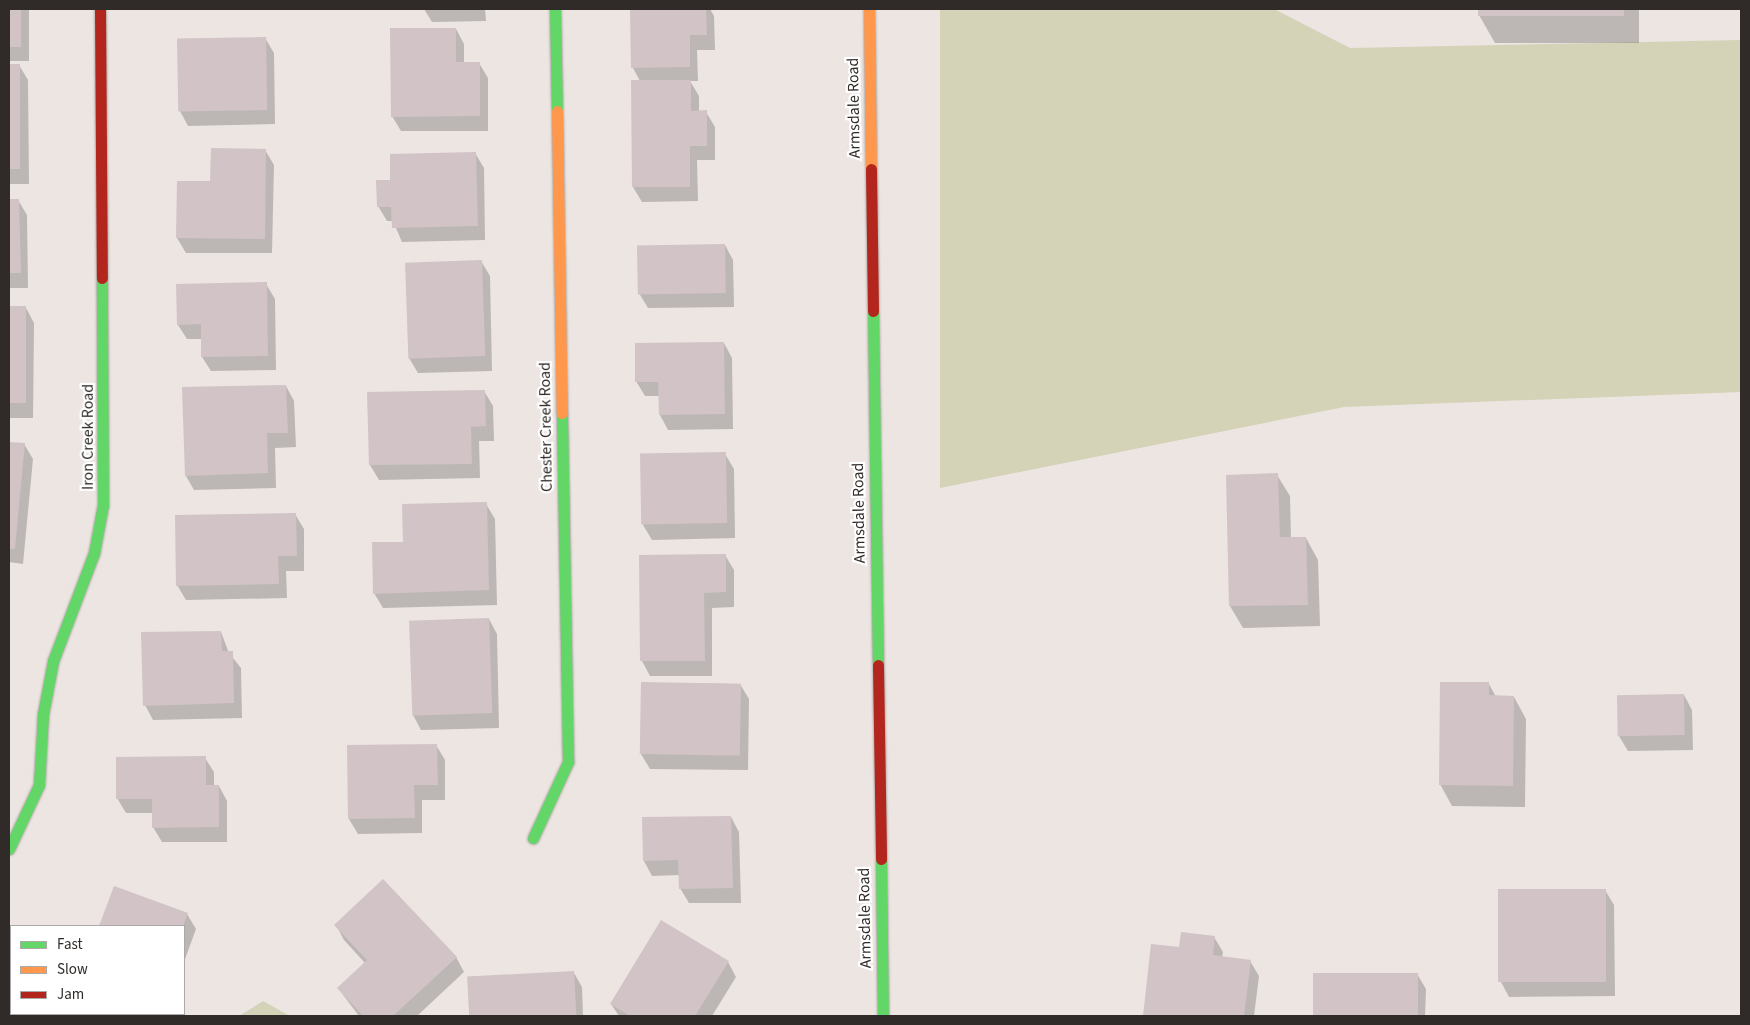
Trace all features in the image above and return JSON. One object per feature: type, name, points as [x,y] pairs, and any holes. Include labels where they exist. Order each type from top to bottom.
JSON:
[{"type":"street","name":"Iron Creek Road","points":[[9,849],[39,785],[43,714],[53,661],[94,553],[103,505],[100,9]]},
{"type":"street","name":"Chester Creek Road","points":[[533,838],[568,762],[555,9]]},
{"type":"street","name":"Armsdale Road","points":[[869,9],[882,1016]]},
{"type":"shaded area","points":[[940,9],[1274,9],[1350,48],[1741,40],[1741,392],[1344,407],[940,488]]},
{"type":"shaded area","points":[[263,1001],[290,1016],[239,1016]]},
{"type":"building","points":[[9,9],[21,9],[21,47],[9,47]]},
{"type":"building","points":[[630,9],[706,9],[707,35],[690,35],[690,67],[631,68]]},
{"type":"building","points":[[1478,9],[1624,9],[1624,16],[1478,16]]},
{"type":"building","points":[[390,28],[456,28],[456,62],[480,62],[480,116],[391,117]]},
{"type":"building","points":[[266,37],[267,110],[178,112],[177,39]]},
{"type":"building","points":[[9,64],[20,64],[20,169],[9,169]]},
{"type":"building","points":[[631,80],[691,80],[691,111],[707,110],[707,146],[690,146],[690,187],[632,187]]},
{"type":"building","points":[[211,148],[266,149],[265,239],[176,238],[177,181],[210,181]]},
{"type":"building","points":[[476,152],[478,226],[392,228],[391,207],[377,207],[376,180],[390,180],[390,154]]},
{"type":"building","points":[[9,199],[19,199],[21,273],[9,273]]},
{"type":"building","points":[[725,244],[726,293],[638,295],[637,246]]},
{"type":"building","points":[[482,260],[485,356],[408,359],[405,263]]},
{"type":"building","points":[[267,282],[268,356],[201,357],[201,324],[177,325],[176,284]]},
{"type":"building","points":[[9,306],[26,306],[26,403],[9,403]]},
{"type":"building","points":[[724,342],[725,414],[659,415],[658,382],[635,382],[635,343]]},
{"type":"building","points":[[286,385],[288,433],[267,433],[268,473],[185,476],[182,387]]},
{"type":"building","points":[[485,390],[486,426],[471,427],[472,464],[369,465],[367,392]]},
{"type":"building","points":[[9,442],[25,443],[15,549],[9,549]]},
{"type":"building","points":[[726,452],[727,523],[641,524],[640,454]]},
{"type":"building","points":[[1278,473],[1280,537],[1306,537],[1308,605],[1229,606],[1226,475]]},
{"type":"building","points":[[487,502],[489,590],[373,594],[372,542],[403,542],[402,504]]},
{"type":"building","points":[[296,513],[297,556],[278,556],[279,584],[176,586],[175,515]]},
{"type":"building","points":[[726,554],[726,592],[704,593],[705,661],[640,661],[639,555]]},
{"type":"building","points":[[489,618],[492,713],[412,716],[409,621]]},
{"type":"building","points":[[221,631],[222,651],[233,651],[234,703],[143,706],[141,632]]},
{"type":"building","points":[[641,682],[741,684],[740,756],[640,754]]},
{"type":"building","points":[[1440,682],[1489,682],[1489,695],[1514,696],[1513,786],[1439,785]]},
{"type":"building","points":[[1684,694],[1685,735],[1618,736],[1617,695]]},
{"type":"building","points":[[437,744],[438,785],[414,785],[415,818],[348,819],[347,745]]},
{"type":"building","points":[[206,756],[206,785],[219,785],[219,827],[152,828],[152,799],[116,799],[116,757]]},
{"type":"building","points":[[731,816],[733,888],[679,889],[678,860],[643,861],[642,817]]},
{"type":"building","points":[[383,879],[457,957],[393,1016],[363,1016],[337,988],[367,960],[334,925]]},
{"type":"building","points":[[114,886],[188,913],[183,925],[99,925]]},
{"type":"building","points":[[1498,889],[1606,889],[1606,982],[1498,982]]},
{"type":"building","points":[[661,920],[729,961],[695,1016],[630,1016],[610,1004]]},
{"type":"building","points":[[1181,932],[1215,936],[1213,955],[1251,960],[1244,1016],[1143,1016],[1151,944],[1179,947]]},
{"type":"building","points":[[9,961],[10,1015],[36,1016],[9,1016]]},
{"type":"building","points":[[574,971],[576,1016],[469,1016],[467,977]]},
{"type":"building","points":[[1313,973],[1418,973],[1418,1016],[1313,1016]]},
{"type":"traffic: fast","points":[[555,9],[557,111]]},
{"type":"traffic: fast","points":[[9,849],[39,785],[43,714],[53,661],[94,553],[103,505],[102,278]]},
{"type":"traffic: fast","points":[[873,311],[878,665]]},
{"type":"traffic: fast","points":[[533,838],[568,762],[562,413]]},
{"type":"traffic: fast","points":[[881,859],[883,1016]]},
{"type":"traffic: slow","points":[[869,9],[871,169]]},
{"type":"traffic: slow","points":[[557,111],[562,413]]},
{"type":"traffic: jam","points":[[100,9],[102,278]]},
{"type":"traffic: jam","points":[[871,169],[873,311]]},
{"type":"traffic: jam","points":[[878,665],[881,859]]}]
